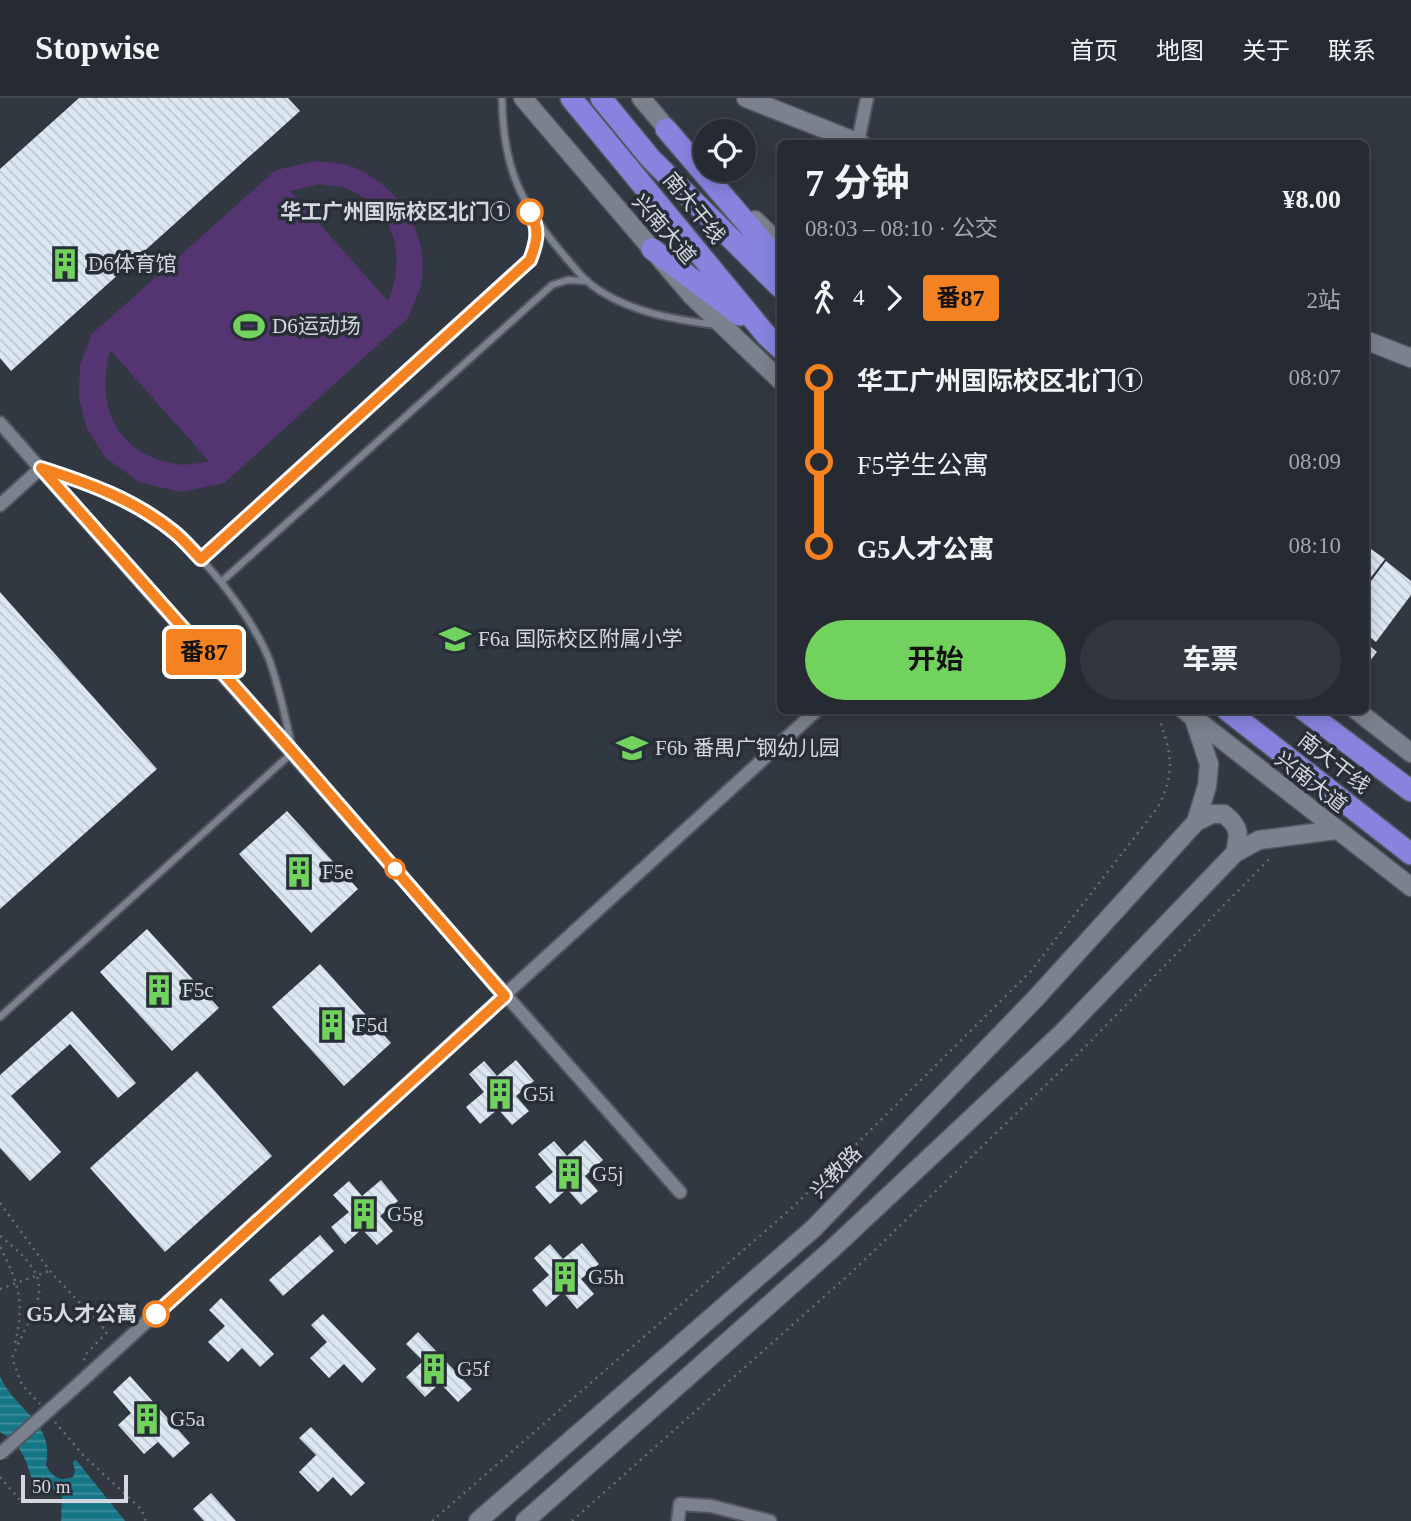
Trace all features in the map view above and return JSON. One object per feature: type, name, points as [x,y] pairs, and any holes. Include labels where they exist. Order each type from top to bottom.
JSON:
[{"type":"highway","name":"南大干线","points":[[571,98],[774,342]]},
{"type":"highway","name":"南大干线","points":[[601,98],[651,159],[777,284]]},
{"type":"highway","points":[[666,129],[777,258]]},
{"type":"highway","points":[[652,249],[774,342]]},
{"type":"highway","name":"南大干线","points":[[1232,714],[1411,854]]},
{"type":"highway","name":"南大干线","points":[[1309,714],[1411,792]]},
{"type":"street","name":"兴南大道","points":[[523,98],[692,296],[777,377]]},
{"type":"street","points":[[641,98],[693,156]]},
{"type":"street","points":[[746,98],[852,140]]},
{"type":"street","points":[[860,140],[867,98]]},
{"type":"street","points":[[719,182],[777,241]]},
{"type":"street","points":[[1369,342],[1411,358]]},
{"type":"street","points":[[0,423],[680,1192]]},
{"type":"street","points":[[0,505],[41,468]]},
{"type":"street","points":[[0,1454],[813,714]]},
{"type":"street","points":[[1361,714],[1411,753]]},
{"type":"street","name":"兴南大道","points":[[1189,715],[1411,887]]},
{"type":"street","points":[[1189,715],[1209,764],[1207,786],[1196,822]]},
{"type":"street","points":[[1196,822],[1212,814],[1224,814],[1236,824],[1238,835],[1235,853]]},
{"type":"street","name":"兴教路","points":[[478,1521],[814,1228],[1034,999],[1196,822]]},
{"type":"street","points":[[525,1521],[831,1250],[1063,1032],[1235,853],[1259,840],[1336,830]]},
{"type":"street","points":[[678,1521],[680,1504],[711,1506],[770,1521]]},
{"type":"lane","points":[[502,98],[509,165],[522,197],[537,224],[585,281],[638,309],[680,321],[723,326]]},
{"type":"lane","points":[[201,559],[530,260],[536,245],[537,224]]},
{"type":"lane","points":[[221,582],[552,285],[568,280],[585,281]]},
{"type":"lane","points":[[0,1017],[293,752],[283,704],[268,657],[244,613],[201,559],[174,531],[134,505],[89,484],[41,468]]},
{"type":"path","points":[[1132,714],[1137,718]]},
{"type":"path","points":[[432,1521],[793,1207],[1031,971],[1158,807],[1168,785],[1170,762],[1168,743],[1160,721]]},
{"type":"path","points":[[572,1521],[853,1271],[1080,1052],[1273,854]]},
{"type":"path","points":[[0,1203],[50,1270],[107,1332]]},
{"type":"path","points":[[0,1236],[22,1254],[41,1282],[39,1301],[12,1358]]},
{"type":"path","points":[[0,1247],[22,1301],[20,1325],[12,1358],[22,1385],[44,1408]]},
{"type":"path","points":[[0,1289],[50,1270]]},
{"type":"path","points":[[51,1418],[83,1455],[141,1509],[146,1521]]},
{"type":"path","points":[[0,1476],[21,1501]]},
{"type":"shaded area","name":"D6运动场","points":[[316,161],[348,166],[374,178],[388,189],[410,218],[422,252],[420,288],[408,318],[224,483],[181,492],[139,482],[105,457],[87,429],[79,398],[80,365],[92,334],[276,170]],"holes":[[[320,184],[352,191],[367,200],[388,224],[396,253],[396,268],[388,301],[290,191]],[[111,351],[209,461],[180,465],[155,459],[138,450],[125,438],[108,408],[106,371]]]},
{"type":"water","points":[[0,1376],[6,1388],[40,1427],[45,1438],[46,1465],[51,1473],[60,1479],[73,1477],[73,1463],[74,1460],[77,1461],[125,1521],[61,1521],[62,1496],[50,1487],[33,1482],[18,1447],[0,1432]]},
{"type":"building","name":"D6体育馆","points":[[79,98],[288,98],[300,111],[11,371],[0,358],[0,169]]},
{"type":"building","points":[[1371,549],[1385,559],[1369,580]]},
{"type":"building","points":[[1386,561],[1411,581],[1411,595],[1376,642],[1369,636],[1369,584]]},
{"type":"building","points":[[0,592],[157,769],[0,909]]},
{"type":"building","points":[[1369,645],[1377,652],[1369,662]]},
{"type":"building","name":"F5e","points":[[287,811],[358,889],[311,933],[239,854]]},
{"type":"building","name":"F5c","points":[[147,929],[219,1008],[172,1051],[100,972]]},
{"type":"building","name":"F5d","points":[[320,964],[391,1043],[344,1086],[272,1007]]},
{"type":"building","points":[[72,1011],[136,1083],[118,1098],[70,1044],[11,1096],[61,1152],[30,1181],[0,1148],[0,1075]]},
{"type":"building","name":"G5i","points":[[516,1060],[534,1081],[516,1096],[529,1111],[512,1125],[498,1109],[480,1124],[466,1107],[484,1092],[469,1074],[484,1061],[497,1076]]},
{"type":"building","points":[[197,1071],[272,1156],[165,1252],[90,1168]]},
{"type":"building","name":"G5j","points":[[585,1140],[603,1160],[585,1176],[598,1191],[581,1205],[567,1189],[550,1204],[535,1187],[553,1172],[538,1154],[554,1141],[567,1156]]},
{"type":"building","name":"G5g","points":[[381,1180],[398,1201],[380,1216],[393,1231],[377,1245],[362,1229],[345,1244],[331,1227],[349,1212],[333,1195],[349,1181],[362,1196]]},
{"type":"building","points":[[320,1235],[334,1251],[283,1296],[269,1280]]},
{"type":"building","name":"G5h","points":[[582,1243],[599,1264],[581,1279],[594,1294],[577,1309],[563,1292],[546,1307],[532,1290],[549,1275],[534,1258],[550,1244],[563,1259]]},
{"type":"building","points":[[221,1298],[274,1354],[260,1367],[242,1348],[228,1362],[208,1342],[225,1326],[209,1310]]},
{"type":"building","points":[[323,1314],[376,1369],[362,1383],[344,1364],[329,1378],[310,1358],[327,1342],[311,1325]]},
{"type":"building","name":"G5f","points":[[418,1332],[472,1389],[458,1402],[440,1383],[425,1397],[406,1377],[423,1361],[406,1344]]},
{"type":"building","name":"G5a","points":[[130,1376],[190,1443],[173,1458],[158,1442],[144,1454],[118,1425],[131,1413],[113,1392]]},
{"type":"building","points":[[311,1427],[365,1483],[351,1496],[333,1477],[318,1492],[299,1472],[316,1455],[299,1438]]},
{"type":"building","points":[[211,1493],[236,1521],[204,1521],[193,1509]]},
{"type":"bus line","name":"番87","points":[[156,1314],[505,996],[41,468],[89,484],[134,505],[174,531],[201,559],[530,260],[536,245],[537,224],[530,212]]},
{"type":"place","name":"华工广州国际校区北门①","points":[[530,212]]},
{"type":"place","name":"D6体育馆","points":[[65,264]]},
{"type":"place","name":"D6运动场","points":[[249,326]]},
{"type":"place","name":"F6a 国际校区附属小学","points":[[455,639]]},
{"type":"place","name":"F6b 番禺广钢幼儿园","points":[[632,748]]},
{"type":"place","name":"F5e","points":[[299,872]]},
{"type":"place","name":"F5c","points":[[159,990]]},
{"type":"place","name":"F5d","points":[[332,1025]]},
{"type":"place","name":"G5i","points":[[500,1094]]},
{"type":"place","name":"G5j","points":[[569,1174]]},
{"type":"place","name":"G5g","points":[[364,1214]]},
{"type":"place","name":"G5h","points":[[565,1277]]},
{"type":"place","name":"G5人才公寓","points":[[156,1314]]},
{"type":"place","name":"G5f","points":[[434,1369]]},
{"type":"place","name":"G5a","points":[[147,1419]]}]
